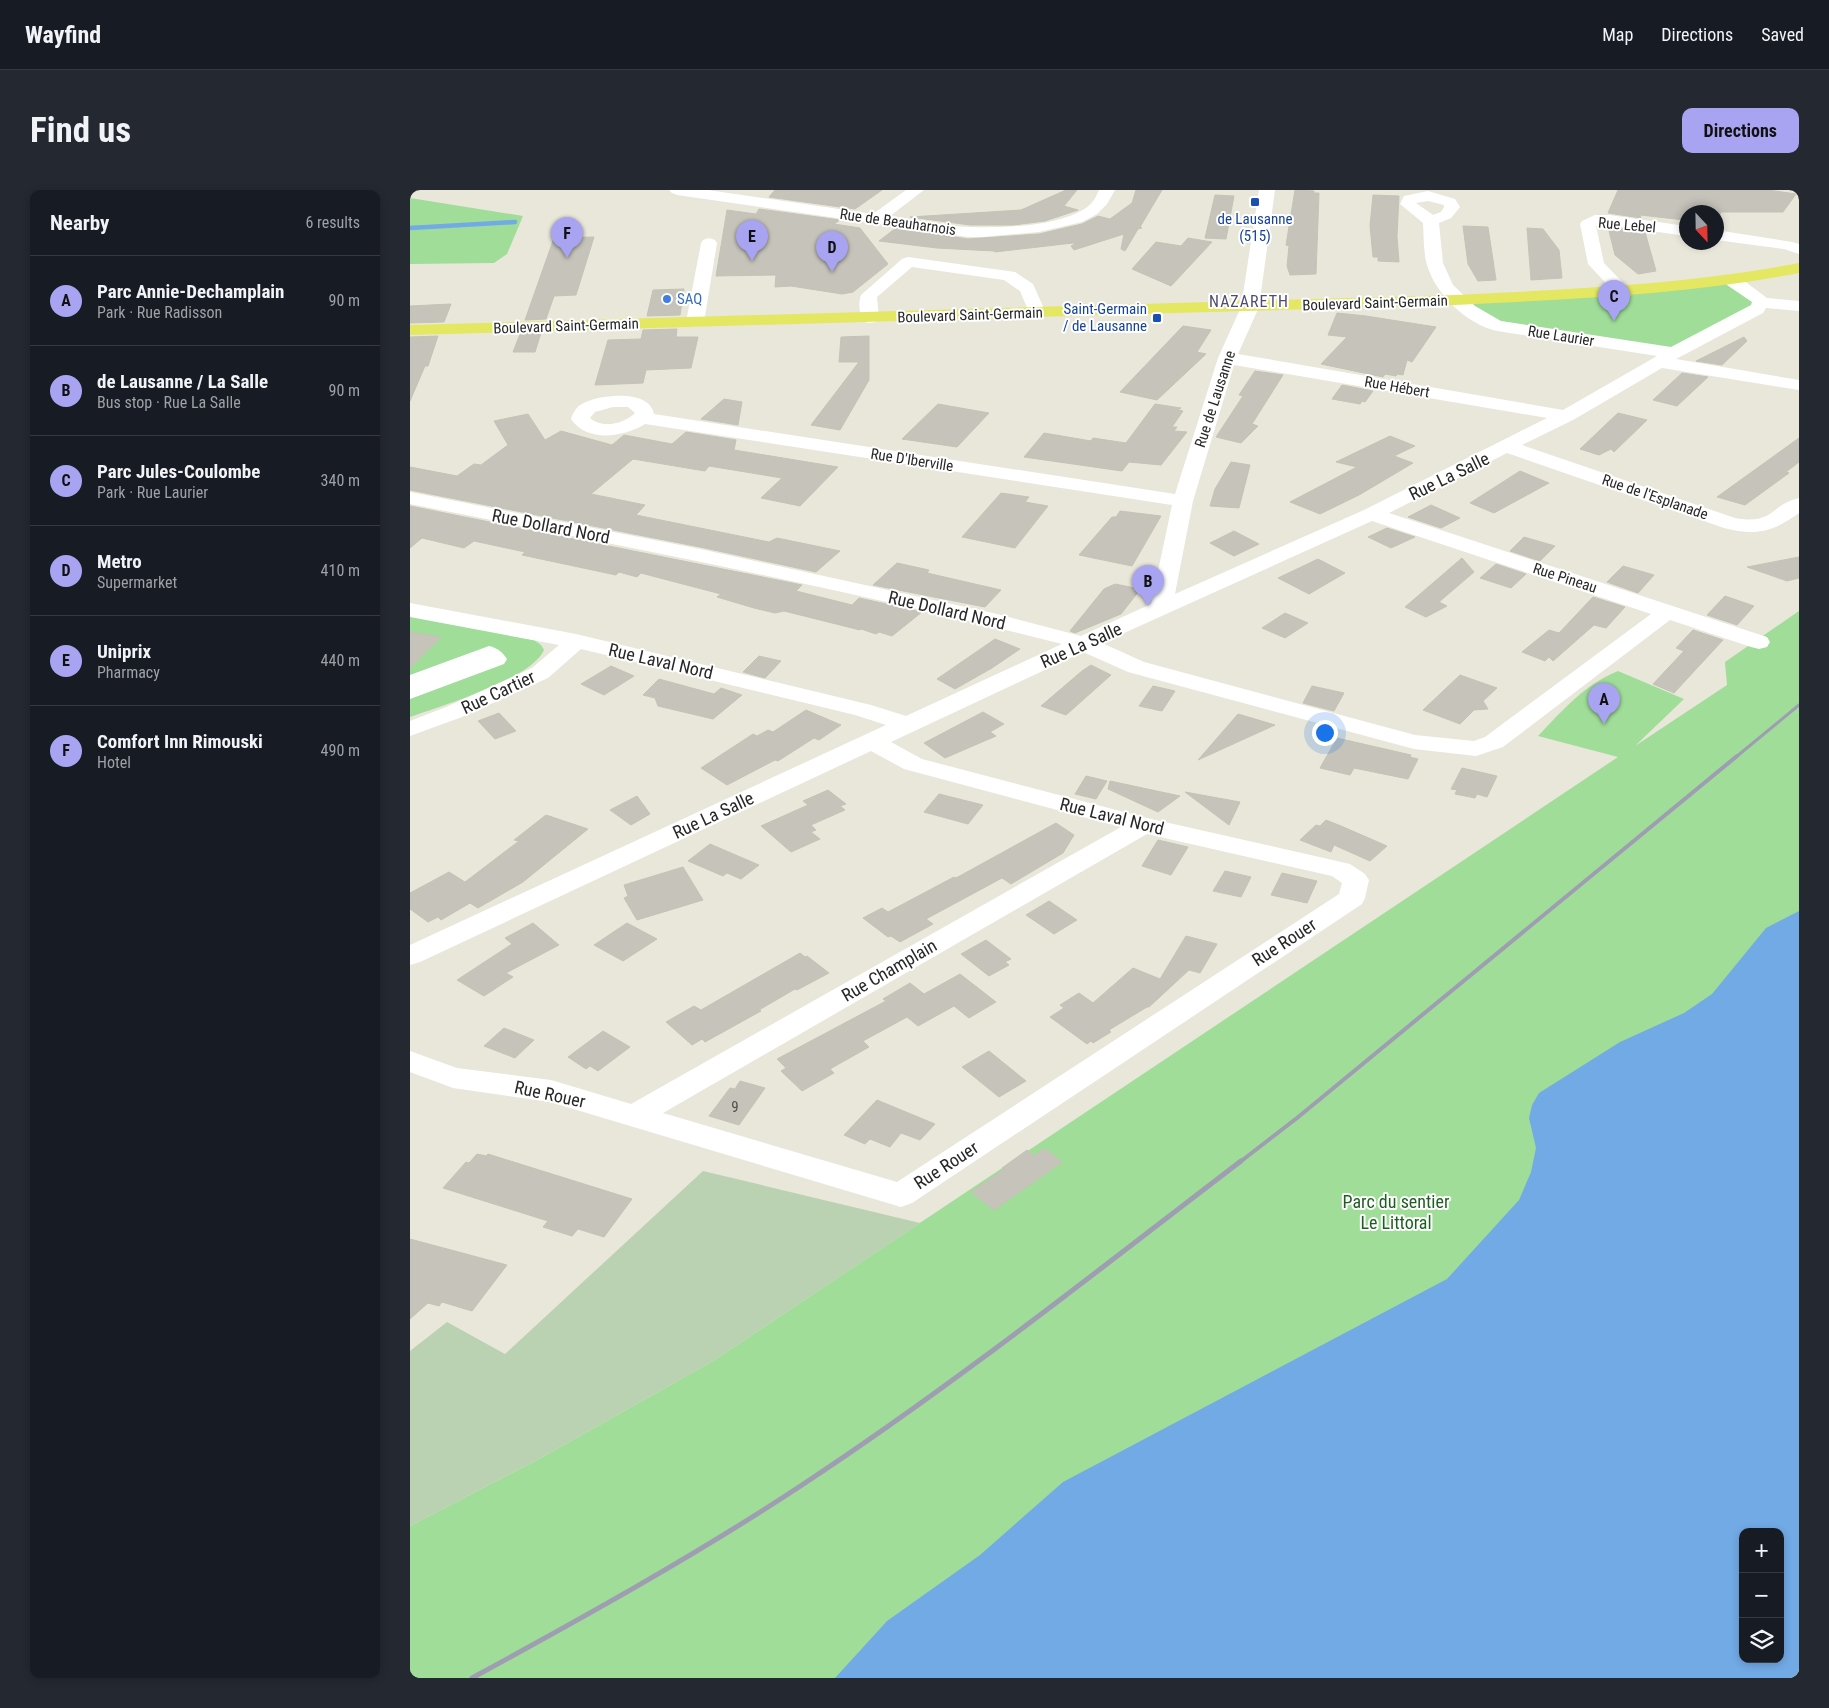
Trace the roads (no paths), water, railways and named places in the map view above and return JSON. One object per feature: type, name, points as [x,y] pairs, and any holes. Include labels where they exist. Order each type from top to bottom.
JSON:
[{"type":"main road","name":"Boulevard Saint-Germain","points":[[410,330],[1455,300],[1624,292],[1733,281],[1799,268]]},
{"type":"street","name":"Rue de Beauharnois","points":[[677,190],[739,194],[876,219],[968,232],[1007,232],[1065,222],[1087,213],[1102,202],[1106,190]]},
{"type":"street","points":[[876,219],[916,190]]},
{"type":"street","name":"Rue de Lausanne","points":[[1161,609],[1183,501],[1227,358],[1250,307],[1267,190]]},
{"type":"street","name":"Rue Lebel","points":[[1624,292],[1596,264],[1588,224],[1595,220],[1609,220],[1679,230]]},
{"type":"street","points":[[1431,221],[1436,268],[1455,300]]},
{"type":"street","points":[[1724,236],[1786,245],[1799,250]]},
{"type":"street","points":[[695,322],[709,244]]},
{"type":"street","points":[[888,257],[908,262],[1008,276],[1027,288],[1037,313]]},
{"type":"street","points":[[870,318],[868,295],[908,262]]},
{"type":"street","points":[[1733,281],[1759,299],[1761,304],[1799,306]]},
{"type":"street","name":"Rue Laurier","points":[[1455,300],[1483,320],[1498,326],[1666,357],[1799,385]]},
{"type":"street","name":"Rue La Salle","points":[[410,956],[1082,643],[1371,514],[1508,447],[1566,416],[1666,357],[1757,309],[1761,304]]},
{"type":"street","name":"Rue Hébert","points":[[1227,358],[1566,416]]},
{"type":"street","name":"Rue D'Iberville","points":[[642,418],[1183,501]]},
{"type":"street","name":"Rue de l'Esplanade","points":[[1508,447],[1731,524],[1749,527],[1767,526],[1799,504]]},
{"type":"street","name":"Rue Dollard Nord","points":[[410,498],[700,555],[993,620],[1082,643],[1136,667],[1395,737],[1414,742],[1476,749],[1494,742],[1667,612]]},
{"type":"street","name":"Rue Pineau","points":[[1371,514],[1759,642]]},
{"type":"street","name":"Rue Laval Nord","points":[[410,610],[576,641],[863,710],[908,725]]},
{"type":"street","name":"Rue Cartier","points":[[410,729],[454,712],[540,673],[576,641]]},
{"type":"street","points":[[410,683],[489,653],[496,659],[410,692]]},
{"type":"street","name":"Rue Laval Nord","points":[[872,741],[912,764],[1143,825],[1340,870],[1356,880]]},
{"type":"street","name":"Rue Champlain","points":[[636,1115],[1143,825]]},
{"type":"street","name":"Rue Rouer","points":[[410,1060],[453,1078],[552,1091],[901,1195],[1352,898],[1356,880]]},
{"type":"water","points":[[1799,911],[1799,1678],[835,1678],[887,1621],[980,1555],[1063,1482],[1447,1279],[1519,1200],[1531,1172],[1536,1148],[1529,1118],[1532,1105],[1539,1093],[1620,1042],[1684,1013],[1712,994],[1766,928]]},
{"type":"waterway","points":[[410,228],[515,222]]},
{"type":"railway","points":[[1736,757],[1799,705]]},
{"type":"railway","points":[[1240,1162],[1297,1118],[1737,756]]},
{"type":"railway","points":[[472,1678],[681,1561],[762,1511],[859,1447],[970,1368],[1241,1161]]},
{"type":"place","name":"de Lausanne (515)","points":[[1255,202]]},
{"type":"place","name":"Comfort Inn Rimouski","points":[[567,258]]},
{"type":"place","name":"Uniprix","points":[[752,261]]},
{"type":"place","name":"Metro","points":[[832,272]]},
{"type":"place","name":"SAQ","points":[[667,299]]},
{"type":"place","name":"Saint-Germain / de Lausanne","points":[[1157,318]]},
{"type":"place","name":"Parc Jules-Coulombe","points":[[1614,321]]},
{"type":"place","name":"de Lausanne / La Salle","points":[[1148,606]]},
{"type":"place","name":"Parc Annie-Dechamplain","points":[[1604,724]]},
{"type":"district","name":"NAZARETH","points":[[1249,301]]},
{"type":"park label","name":"Parc du sentier Le Littoral","points":[[1396,1211]]}]
